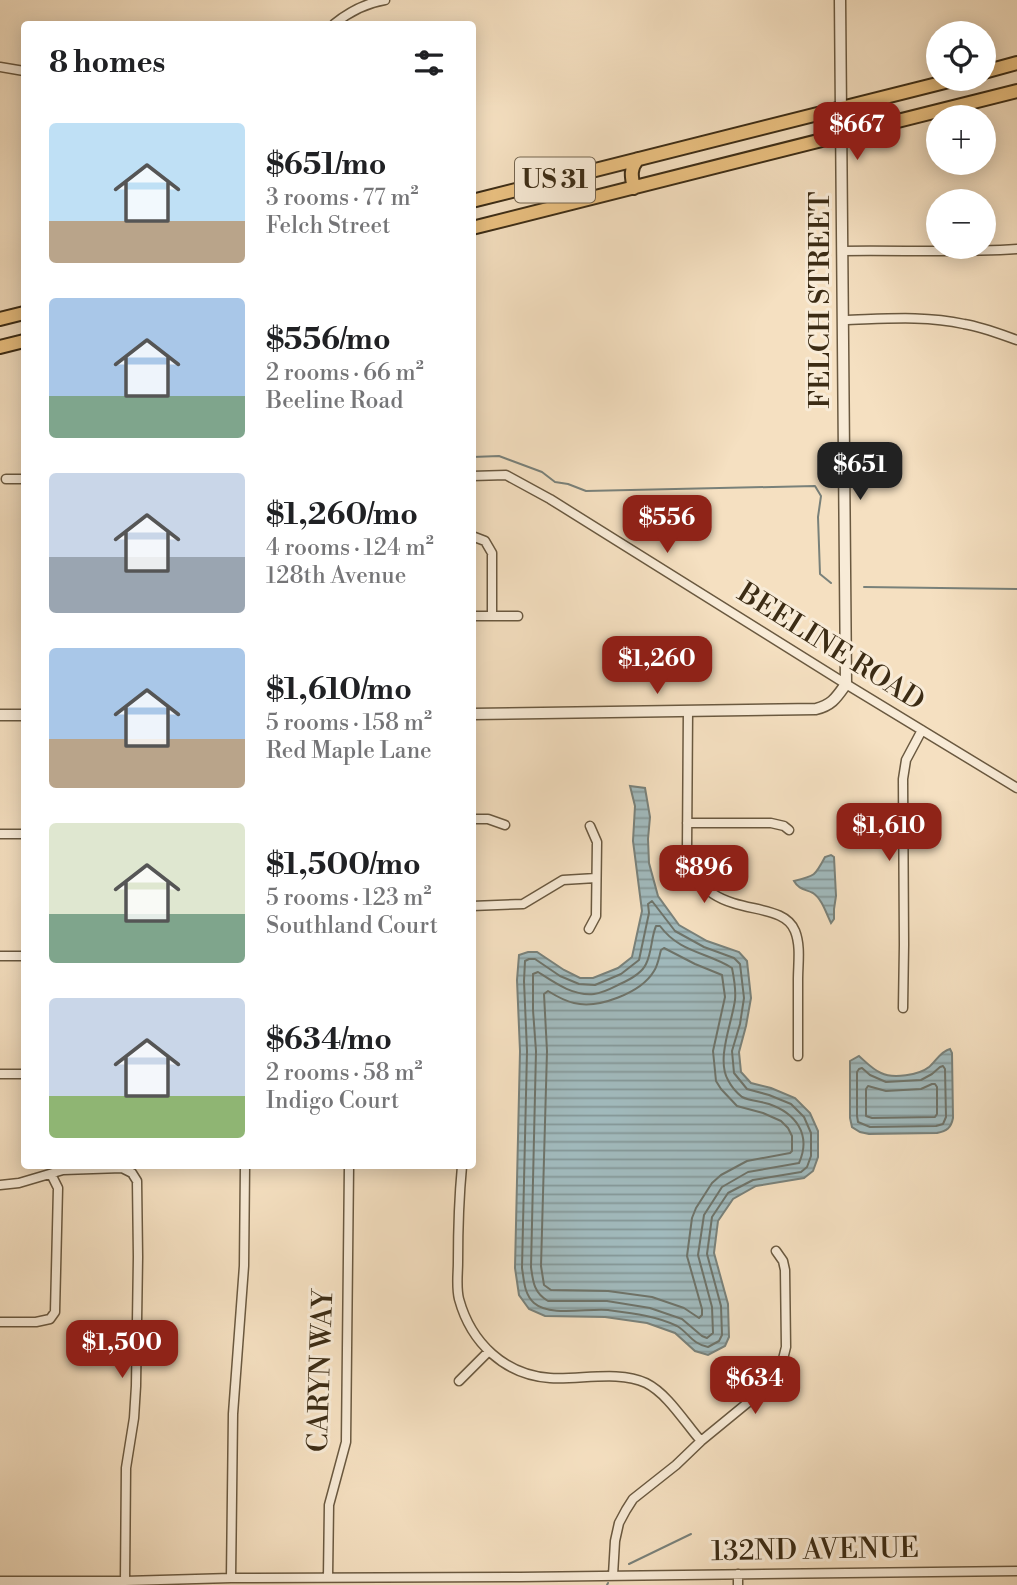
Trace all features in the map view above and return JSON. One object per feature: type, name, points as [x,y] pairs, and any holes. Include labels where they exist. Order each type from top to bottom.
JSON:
[{"type":"highway","points":[[996,69],[1017,63]]},
{"type":"highway","name":"US 31","points":[[476,200],[926,87]]},
{"type":"highway","name":"US 31","points":[[476,227],[1017,91]]},
{"type":"highway","points":[[634,188],[631,173],[638,159]]},
{"type":"highway","points":[[0,319],[21,314]]},
{"type":"highway","points":[[0,347],[21,342]]},
{"type":"street","points":[[338,21],[360,8],[385,0]]},
{"type":"street","name":"FELCH STREET","points":[[841,0],[846,684]]},
{"type":"street","points":[[0,67],[21,70]]},
{"type":"street","points":[[842,251],[1017,250]]},
{"type":"street","points":[[843,320],[942,320],[982,328],[1017,340]]},
{"type":"street","name":"BEELINE ROAD","points":[[476,476],[506,475],[550,499],[1017,788]]},
{"type":"street","points":[[2,479],[21,479]]},
{"type":"street","points":[[476,538],[490,546],[493,560],[492,616]]},
{"type":"street","points":[[476,617],[518,616]]},
{"type":"street","points":[[476,714],[816,709],[834,700],[846,684]]},
{"type":"street","points":[[688,711],[688,859],[696,876],[713,894],[749,908],[782,916],[793,927],[799,954],[797,1056]]},
{"type":"street","points":[[0,715],[21,715]]},
{"type":"street","points":[[903,1008],[903,779],[906,760],[922,730]]},
{"type":"street","points":[[476,819],[488,819],[505,825]]},
{"type":"street","points":[[687,823],[771,822],[789,830]]},
{"type":"street","points":[[589,929],[596,916],[597,842],[590,826]]},
{"type":"street","points":[[0,834],[21,834]]},
{"type":"street","points":[[476,906],[523,904],[563,880],[596,878]]},
{"type":"street","points":[[0,956],[21,956]]},
{"type":"street","points":[[0,1074],[21,1074]]},
{"type":"street","points":[[0,1185],[19,1183],[63,1170],[92,1169]]},
{"type":"street","points":[[124,1169],[132,1173],[137,1181],[138,1257],[134,1418],[126,1468],[125,1581]]},
{"type":"street","points":[[231,1578],[232,1436],[244,1266],[246,1169]]},
{"type":"street","name":"CARYN WAY","points":[[328,1577],[329,1505],[346,1442],[349,1169]]},
{"type":"street","points":[[462,1169],[458,1289],[471,1328],[488,1352],[532,1376],[627,1377],[647,1384],[675,1408],[701,1441]]},
{"type":"street","points":[[0,1322],[36,1322],[50,1319],[55,1312],[58,1188],[51,1174]]},
{"type":"street","points":[[613,1575],[615,1541],[625,1510],[701,1441],[751,1401],[769,1384],[781,1367],[786,1348],[785,1270],[776,1251]]},
{"type":"street","points":[[458,1381],[488,1352]]},
{"type":"street","name":"132ND AVENUE","points":[[0,1581],[328,1577],[520,1581],[613,1575],[1017,1571]]},
{"type":"street","points":[[738,1574],[738,1585]]},
{"type":"water","points":[[630,786],[645,788],[650,817],[649,863],[658,896],[679,925],[707,941],[739,952],[747,961],[751,998],[739,1052],[741,1072],[751,1083],[795,1098],[810,1113],[818,1131],[818,1157],[813,1171],[804,1178],[756,1186],[733,1199],[718,1221],[714,1253],[728,1304],[729,1337],[725,1346],[708,1355],[695,1351],[675,1333],[647,1323],[605,1317],[545,1316],[529,1309],[519,1295],[515,1268],[520,1051],[517,980],[519,955],[537,952],[580,978],[593,978],[618,968],[632,957],[642,911],[633,841],[635,806]]},
{"type":"water","points":[[825,857],[834,857],[836,896],[834,919],[831,923],[816,896],[800,888],[794,881],[814,874]]},
{"type":"water","points":[[950,1049],[953,1118],[948,1128],[937,1133],[869,1134],[852,1127],[850,1061],[859,1056],[881,1073],[892,1076],[906,1075],[925,1070]]},
{"type":"waterway","points":[[476,457],[499,456],[542,472],[555,482],[586,491],[815,486],[821,496],[818,517],[820,574],[831,583]]},
{"type":"waterway","points":[[864,587],[1017,589]]},
{"type":"waterway","points":[[629,1564],[691,1534]]}]
